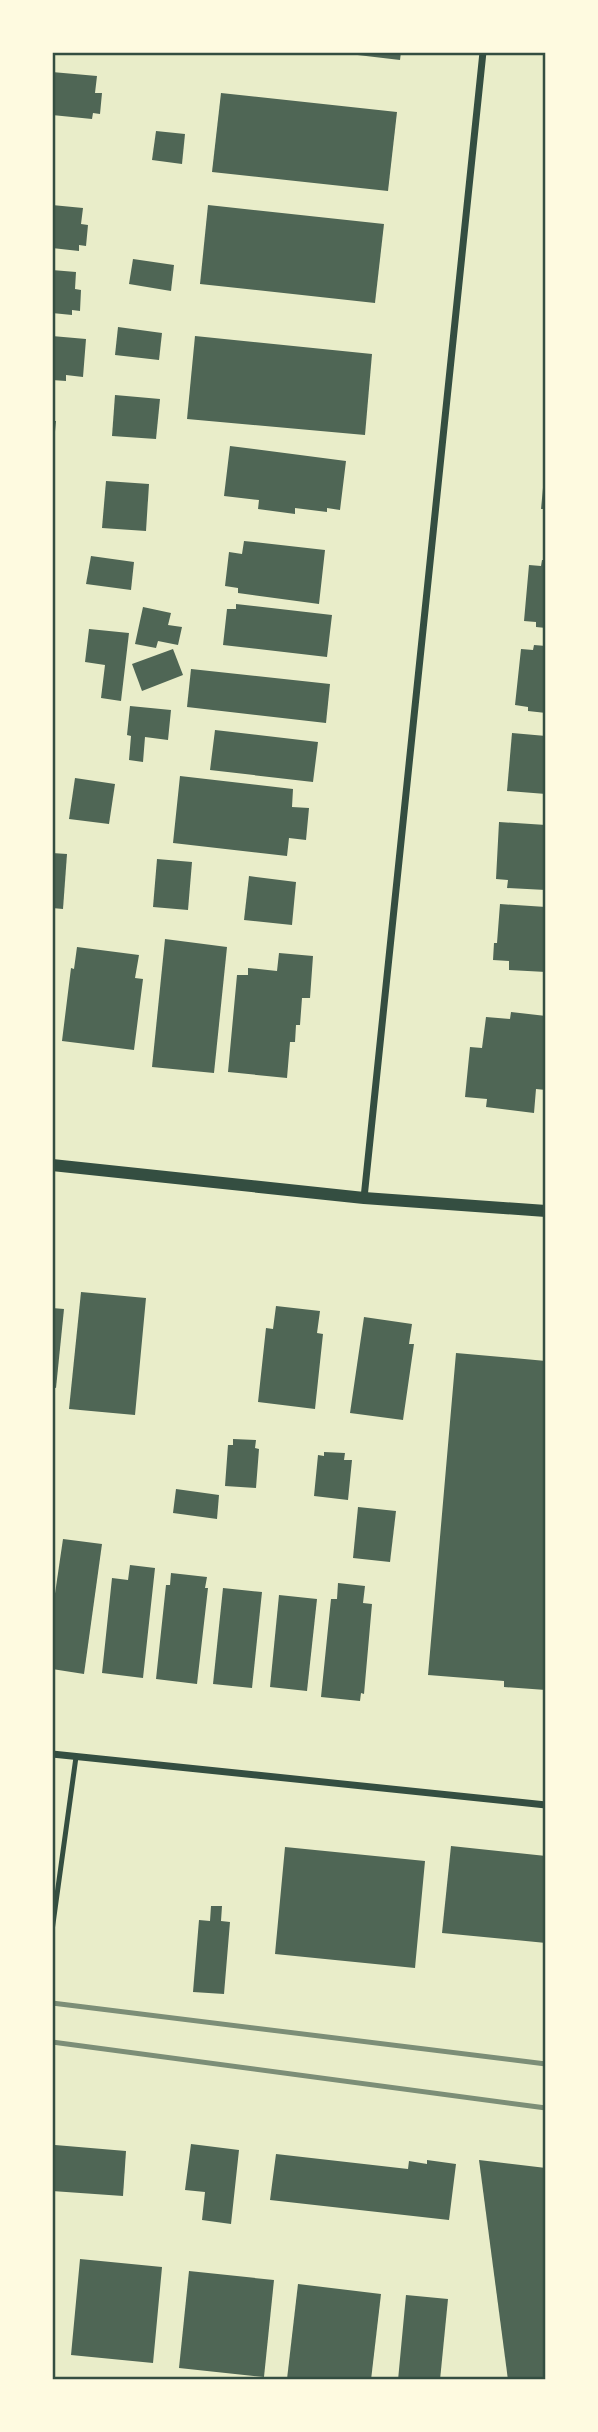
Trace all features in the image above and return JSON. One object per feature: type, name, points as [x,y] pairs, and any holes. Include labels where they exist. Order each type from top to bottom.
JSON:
[{"type":"street","points":[[364,1198],[483,52]]},
{"type":"street","points":[[52,1165],[364,1198],[545,1211]]},
{"type":"street","points":[[52,1754],[545,1805]]},
{"type":"lane","points":[[52,1931],[76,1757]]},
{"type":"building","points":[[349,52],[401,52],[400,60]]},
{"type":"building","points":[[52,72],[97,76],[95,93],[102,93],[100,114],[93,113],[92,119],[52,115]]},
{"type":"building","points":[[221,93],[397,112],[388,191],[212,172]]},
{"type":"building","points":[[156,131],[185,134],[182,164],[152,160]]},
{"type":"building","points":[[52,205],[83,208],[81,224],[88,225],[86,246],[79,245],[79,251],[52,248]]},
{"type":"building","points":[[208,205],[384,224],[375,303],[200,284]]},
{"type":"building","points":[[133,259],[174,265],[171,291],[129,284]]},
{"type":"building","points":[[52,270],[76,272],[75,289],[81,290],[80,311],[72,310],[72,315],[52,313]]},
{"type":"building","points":[[118,327],[162,333],[159,360],[115,355]]},
{"type":"building","points":[[52,336],[86,339],[83,377],[66,375],[66,381],[52,380]]},
{"type":"building","points":[[195,336],[372,354],[365,435],[187,419]]},
{"type":"building","points":[[115,395],[160,399],[156,439],[112,436]]},
{"type":"building","points":[[52,421],[56,421],[54,442],[52,442]]},
{"type":"building","points":[[230,446],[346,461],[340,510],[327,508],[327,512],[295,508],[295,514],[258,509],[259,500],[224,496]]},
{"type":"building","points":[[544,477],[546,509],[541,509]]},
{"type":"building","points":[[106,481],[149,484],[146,531],[102,528]]},
{"type":"building","points":[[244,541],[325,550],[319,604],[238,593],[238,588],[225,586],[229,552],[242,554]]},
{"type":"building","points":[[91,556],[134,562],[131,590],[86,584]]},
{"type":"building","points":[[542,560],[546,560],[546,628],[536,627],[536,622],[524,621],[529,565],[541,566]]},
{"type":"building","points":[[236,604],[332,615],[327,657],[223,645],[227,609],[236,609]]},
{"type":"building","points":[[143,607],[171,613],[168,625],[182,627],[178,645],[158,641],[156,648],[135,644]]},
{"type":"building","points":[[89,629],[129,633],[121,701],[101,698],[105,665],[85,662]]},
{"type":"building","points":[[534,645],[546,646],[546,713],[528,711],[528,707],[515,705],[521,649],[533,650]]},
{"type":"building","points":[[173,649],[183,675],[142,691],[132,664]]},
{"type":"building","points":[[191,669],[330,684],[326,723],[187,707]]},
{"type":"building","points":[[130,706],[171,710],[168,740],[145,737],[143,762],[129,760],[131,736],[127,735]]},
{"type":"building","points":[[215,730],[318,742],[313,782],[210,770]]},
{"type":"building","points":[[512,733],[546,736],[546,794],[507,791]]},
{"type":"building","points":[[180,776],[293,789],[292,807],[309,808],[306,840],[289,838],[287,856],[173,843]]},
{"type":"building","points":[[75,778],[115,784],[109,824],[69,819]]},
{"type":"building","points":[[499,822],[546,825],[546,890],[507,888],[508,880],[496,879]]},
{"type":"building","points":[[52,853],[67,854],[63,909],[52,908]]},
{"type":"building","points":[[157,859],[192,862],[188,910],[153,907]]},
{"type":"building","points":[[249,876],[296,882],[292,925],[244,920]]},
{"type":"building","points":[[500,904],[546,907],[546,972],[509,970],[509,961],[493,960]]},
{"type":"building","points":[[165,939],[227,947],[214,1073],[152,1067]]},
{"type":"building","points":[[77,947],[139,955],[135,978],[143,979],[134,1050],[62,1041],[71,968],[74,969]]},
{"type":"building","points":[[279,953],[313,956],[310,998],[302,998],[300,1025],[296,1025],[295,1042],[290,1042],[287,1078],[228,1072],[237,975],[248,975],[248,968],[277,971]]},
{"type":"building","points":[[511,1012],[546,1016],[546,1090],[536,1089],[534,1113],[486,1107],[487,1099],[465,1097],[470,1047],[482,1048],[486,1017],[510,1019]]},
{"type":"building","points":[[81,1292],[146,1298],[135,1415],[69,1409]]},
{"type":"building","points":[[276,1306],[320,1311],[317,1333],[323,1334],[315,1409],[258,1402],[266,1328],[273,1329]]},
{"type":"building","points":[[52,1308],[64,1309],[56,1388],[52,1387]]},
{"type":"building","points":[[364,1317],[412,1324],[409,1344],[414,1344],[403,1420],[350,1413]]},
{"type":"building","points":[[456,1353],[546,1361],[546,1690],[504,1687],[504,1681],[428,1675]]},
{"type":"building","points":[[233,1439],[256,1440],[255,1448],[259,1449],[256,1488],[225,1486],[228,1445],[233,1445]]},
{"type":"building","points":[[324,1452],[345,1453],[344,1460],[352,1460],[348,1500],[314,1496],[318,1455],[324,1456]]},
{"type":"building","points":[[176,1489],[219,1495],[217,1519],[173,1513]]},
{"type":"building","points":[[358,1507],[396,1511],[390,1562],[353,1558]]},
{"type":"building","points":[[63,1539],[102,1544],[84,1674],[52,1669],[52,1614]]},
{"type":"building","points":[[130,1565],[155,1568],[143,1678],[102,1673],[112,1578],[128,1580]]},
{"type":"building","points":[[171,1573],[207,1577],[197,1684],[156,1679],[166,1585],[170,1585]]},
{"type":"building","points":[[338,1583],[365,1586],[363,1603],[372,1604],[364,1694],[361,1693],[360,1701],[321,1697],[331,1599],[337,1599]]},
{"type":"building","points":[[223,1588],[262,1592],[252,1688],[213,1684]]},
{"type":"building","points":[[279,1595],[317,1599],[307,1691],[270,1687]]},
{"type":"building","points":[[451,1846],[546,1856],[546,1943],[442,1933]]},
{"type":"building","points":[[285,1847],[425,1861],[415,1968],[275,1954]]},
{"type":"building","points":[[211,1906],[222,1906],[221,1921],[230,1922],[224,1994],[193,1992],[199,1920],[210,1921]]},
{"type":"building","points":[[191,2144],[239,2150],[231,2224],[202,2220],[205,2192],[185,2190]]},
{"type":"building","points":[[55,2145],[126,2151],[123,2196],[52,2191]]},
{"type":"building","points":[[276,2154],[408,2169],[409,2161],[427,2164],[427,2160],[456,2164],[449,2220],[270,2200]]},
{"type":"building","points":[[479,2160],[546,2168],[546,2380],[508,2380]]},
{"type":"building","points":[[80,2259],[162,2267],[153,2363],[71,2355]]},
{"type":"building","points":[[189,2271],[274,2280],[264,2377],[179,2368]]},
{"type":"building","points":[[298,2284],[381,2294],[371,2380],[287,2379]]},
{"type":"building","points":[[406,2295],[448,2299],[440,2380],[398,2380]]},
{"type":"railway","points":[[52,2003],[546,2064]]},
{"type":"railway","points":[[52,2042],[546,2108]]}]
